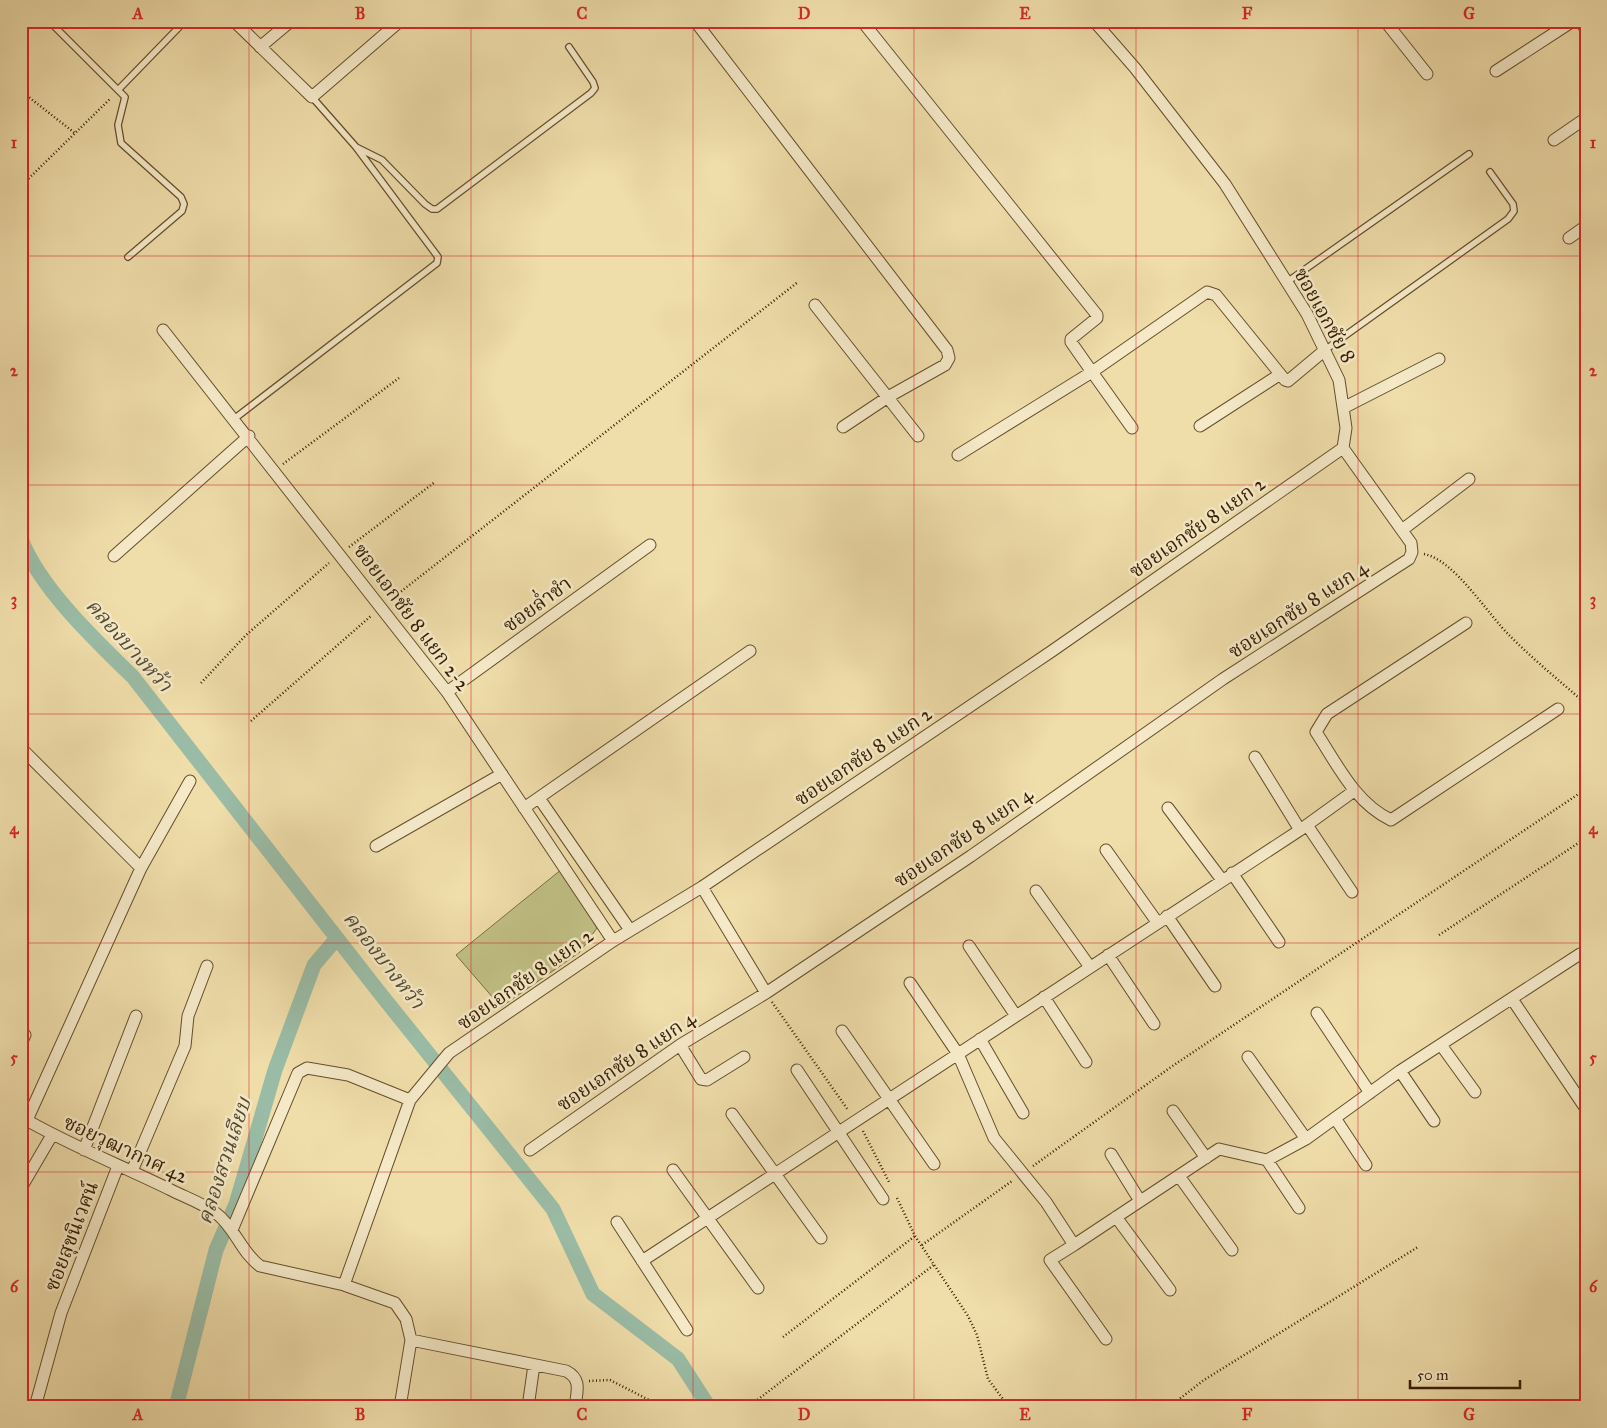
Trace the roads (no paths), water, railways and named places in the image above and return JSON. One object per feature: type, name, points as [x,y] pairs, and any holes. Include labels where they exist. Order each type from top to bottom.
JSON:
[{"type":"street","points":[[234,21],[312,97],[400,21]]},
{"type":"street","points":[[260,47],[291,21]]},
{"type":"street","points":[[695,21],[947,350],[949,358],[945,365],[888,397],[843,427]]},
{"type":"street","points":[[862,21],[1096,313],[1097,318],[1071,339],[1071,342],[1132,428]]},
{"type":"street","name":"ซอยเอกชัย 8","points":[[1094,21],[1135,68],[1225,184],[1307,314],[1338,380],[1345,407],[1346,428],[1343,448]]},
{"type":"street","points":[[1385,21],[1427,74]]},
{"type":"street","points":[[1496,71],[1573,21]]},
{"type":"street","points":[[1554,140],[1586,118]]},
{"type":"street","points":[[1569,238],[1586,226]]},
{"type":"street","points":[[958,455],[1092,372],[1207,292],[1216,295],[1279,375],[1288,380],[1325,350]]},
{"type":"street","points":[[815,305],[918,436]]},
{"type":"street","name":"ซอยเอกชัย 8 แยก 2-2","points":[[163,330],[275,470],[447,692],[613,941]]},
{"type":"street","points":[[1345,407],[1439,359]]},
{"type":"street","points":[[1200,426],[1279,375]]},
{"type":"street","points":[[114,556],[248,436]]},
{"type":"street","points":[[1343,448],[1402,530],[1469,479]]},
{"type":"street","name":"ซอยเอกชัย 8 แยก 2","points":[[410,1100],[449,1053],[613,941],[702,887],[1044,656],[1343,448]]},
{"type":"street","name":"ซอยเอกชัย 8 แยก 4","points":[[530,1150],[680,1045],[766,993],[971,856],[1224,678],[1409,559],[1412,552],[1411,543],[1402,530]]},
{"type":"street","name":"ซอยล่ำชำ","points":[[447,692],[650,545]]},
{"type":"street","points":[[1466,623],[1327,714],[1316,732],[1354,791],[1378,814],[1391,820],[1558,710]]},
{"type":"street","points":[[524,808],[750,651]]},
{"type":"street","points":[[21,748],[141,868]]},
{"type":"street","points":[[1255,757],[1303,828],[1352,892]]},
{"type":"street","points":[[376,846],[502,774]]},
{"type":"street","points":[[24,1118],[141,868],[190,781]]},
{"type":"street","points":[[642,1261],[1303,828],[1354,791]]},
{"type":"street","points":[[539,798],[630,930]]},
{"type":"street","points":[[1168,808],[1222,880]]},
{"type":"street","points":[[1106,850],[1215,986]]},
{"type":"street","points":[[1232,873],[1279,942]]},
{"type":"street","points":[[702,887],[766,993]]},
{"type":"street","points":[[1036,890],[1090,967]]},
{"type":"street","points":[[969,946],[1016,1016]]},
{"type":"street","points":[[1108,955],[1154,1024]]},
{"type":"street","points":[[1106,1339],[1050,1260],[1219,1149],[1267,1160],[1306,1139],[1400,1071],[1584,955]]},
{"type":"street","points":[[132,1171],[185,1046],[188,1016],[207,966]]},
{"type":"street","points":[[910,983],[958,1054],[994,1138],[1046,1202],[1074,1244]]},
{"type":"street","points":[[1044,997],[1086,1062]]},
{"type":"street","points":[[1512,999],[1586,1109]]},
{"type":"street","points":[[1317,1013],[1370,1093]]},
{"type":"street","points":[[84,1150],[136,1016]]},
{"type":"street","points":[[842,1031],[934,1164]]},
{"type":"street","points":[[980,1039],[1023,1113]]},
{"type":"street","points":[[680,1045],[701,1079],[707,1080],[744,1057]]},
{"type":"street","points":[[1441,1045],[1475,1092]]},
{"type":"street","points":[[1248,1057],[1306,1139]]},
{"type":"street","points":[[344,1285],[410,1100],[348,1075],[307,1068],[298,1073],[230,1228],[250,1259],[260,1266],[344,1285],[395,1303],[406,1319],[411,1340],[400,1407]]},
{"type":"street","points":[[797,1070],[883,1198]]},
{"type":"street","points":[[1400,1071],[1434,1121]]},
{"type":"street","points":[[1174,1111],[1206,1158]]},
{"type":"street","points":[[732,1114],[821,1238]]},
{"type":"street","name":"ซอยวุฒากาศ 42","points":[[24,1118],[52,1135],[132,1171],[216,1213],[230,1228]]},
{"type":"street","points":[[1335,1118],[1366,1165]]},
{"type":"street","points":[[21,1188],[52,1135]]},
{"type":"street","points":[[1111,1154],[1140,1201]]},
{"type":"street","points":[[1267,1160],[1299,1208]]},
{"type":"street","name":"ซอยสุขนิเวศน์","points":[[35,1407],[61,1313],[118,1166]]},
{"type":"street","points":[[673,1170],[758,1288]]},
{"type":"street","points":[[1178,1176],[1232,1250]]},
{"type":"street","points":[[1116,1217],[1170,1290]]},
{"type":"street","points":[[617,1222],[687,1330]]},
{"type":"street","points":[[411,1340],[566,1371],[574,1375],[578,1381],[575,1407]]},
{"type":"street","points":[[528,1407],[534,1364]]},
{"type":"lane","points":[[49,21],[125,97],[122,116],[118,125],[122,143],[181,197],[184,204],[182,211],[128,257]]},
{"type":"lane","points":[[119,89],[185,21]]},
{"type":"lane","points":[[1578,21],[1586,34]]},
{"type":"lane","points":[[356,147],[382,160],[425,204],[432,209],[437,209],[591,93],[595,88],[593,82],[570,47]]},
{"type":"lane","points":[[234,419],[437,263],[438,257],[356,147],[312,97]]},
{"type":"lane","points":[[1287,282],[1469,154]]},
{"type":"lane","points":[[1325,350],[1508,219],[1514,212],[1513,204],[1490,172]]},
{"type":"waterway","name":"คลองบางหว้า","points":[[21,539],[41,576],[55,594],[86,630],[133,677],[379,992],[553,1209],[593,1294],[678,1359],[709,1407]]},
{"type":"waterway","name":"คลองสวนเลียบ","points":[[176,1407],[216,1250],[236,1204],[275,1070],[314,965],[337,938]]}]
